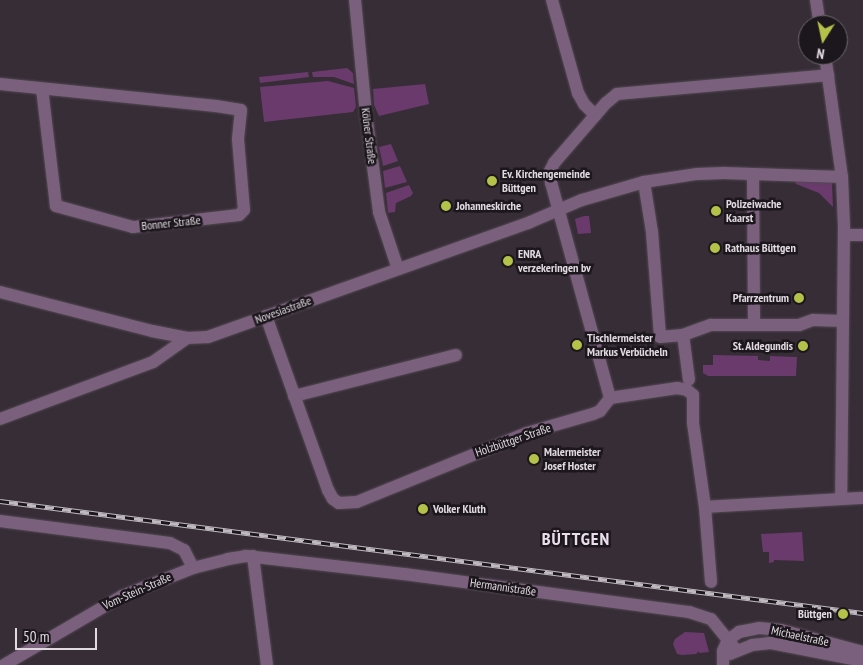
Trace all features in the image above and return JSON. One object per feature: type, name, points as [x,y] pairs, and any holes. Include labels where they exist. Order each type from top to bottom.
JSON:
[{"type":"street","name":"Kölner Straße","points":[[355,0],[366,114],[379,212],[398,269]]},
{"type":"street","points":[[552,0],[578,93],[584,104],[595,115]]},
{"type":"street","points":[[816,0],[818,15]]},
{"type":"street","points":[[826,65],[842,177],[844,234],[841,499]]},
{"type":"street","points":[[688,385],[610,398],[550,181],[552,167],[595,115],[610,99],[622,92],[828,75]]},
{"type":"street","points":[[0,84],[42,88]]},
{"type":"street","name":"Bonner Straße","points":[[42,88],[240,110],[238,139],[244,210],[238,215],[133,227],[56,206],[42,88]]},
{"type":"street","name":"Novesiastraße","points":[[0,292],[187,338],[208,337],[558,211],[582,200],[644,182],[698,174],[842,177]]},
{"type":"street","points":[[753,174],[754,325]]},
{"type":"street","points":[[644,182],[652,232],[660,337],[683,335],[711,326],[799,325],[813,320],[843,321]]},
{"type":"street","points":[[844,234],[863,234]]},
{"type":"street","points":[[266,316],[294,396],[456,355]]},
{"type":"street","points":[[683,335],[688,385],[694,399],[693,423],[705,507],[711,582]]},
{"type":"street","points":[[0,419],[153,362],[187,338]]},
{"type":"street","name":"Holzbüttger Straße","points":[[294,396],[328,490],[332,499],[339,503],[357,502],[527,433],[593,414],[600,411],[610,398]]},
{"type":"street","points":[[705,507],[863,498]]},
{"type":"street","points":[[0,521],[170,543],[184,550],[193,568]]},
{"type":"street","points":[[253,556],[267,665]]},
{"type":"street","name":"Vom-Stein-Straße","points":[[4,665],[110,602],[193,568],[228,559],[253,556]]},
{"type":"street","name":"Hermannistraße","points":[[253,556],[689,612],[711,619],[732,645]]},
{"type":"street","name":"Michaelstraße","points":[[732,645],[739,632],[752,628],[770,628],[863,652]]},
{"type":"street","name":"Michaelstraße","points":[[732,645],[770,643],[863,661]]},
{"type":"street","points":[[723,663],[724,648],[732,645]]},
{"type":"shaded area","points":[[347,68],[353,73],[354,84],[334,77],[313,77],[312,72]]},
{"type":"shaded area","points":[[308,72],[309,77],[260,83],[259,77]]},
{"type":"shaded area","points":[[328,81],[354,88],[356,107],[353,112],[264,122],[260,87]]},
{"type":"shaded area","points":[[425,84],[429,104],[379,116],[374,105],[373,89]]},
{"type":"shaded area","points":[[391,144],[398,161],[383,166],[379,147]]},
{"type":"shaded area","points":[[400,166],[407,182],[385,188],[383,171]]},
{"type":"shaded area","points":[[795,181],[832,183],[833,207],[819,193],[796,184]]},
{"type":"shaded area","points":[[409,185],[413,193],[411,196],[396,203],[395,212],[388,213],[386,193]]},
{"type":"shaded area","points":[[589,216],[591,233],[578,234],[575,219]]},
{"type":"shaded area","points":[[713,355],[758,356],[758,360],[770,361],[770,356],[797,357],[796,376],[708,376],[703,373],[703,365],[713,365]]},
{"type":"shaded area","points":[[802,532],[804,561],[774,560],[774,562],[769,563],[769,552],[763,552],[761,534]]},
{"type":"shaded area","points":[[685,632],[704,633],[709,652],[699,653],[699,651],[696,654],[677,654],[673,644],[675,639]]},
{"type":"railway","points":[[0,501],[863,613]]},
{"type":"place","name":"Ev. Kirchengemeinde Büttgen","points":[[492,181]]},
{"type":"place","name":"Johanneskirche","points":[[446,206]]},
{"type":"place","name":"Polizeiwache Kaarst","points":[[716,211]]},
{"type":"place","name":"Rathaus Büttgen","points":[[715,248]]},
{"type":"place","name":"ENRA verzekeringen bv","points":[[508,261]]},
{"type":"place","name":"Pfarrzentrum","points":[[799,298]]},
{"type":"place","name":"Tischlermeister Markus Verbücheln","points":[[577,345]]},
{"type":"place","name":"St. Aldegundis","points":[[803,346]]},
{"type":"place","name":"Malermeister Josef Hoster","points":[[534,459]]},
{"type":"place","name":"Volker Kluth","points":[[423,509]]},
{"type":"place","name":"Büttgen","points":[[843,614]]},
{"type":"district","name":"BÜTTGEN","points":[[576,539]]}]
